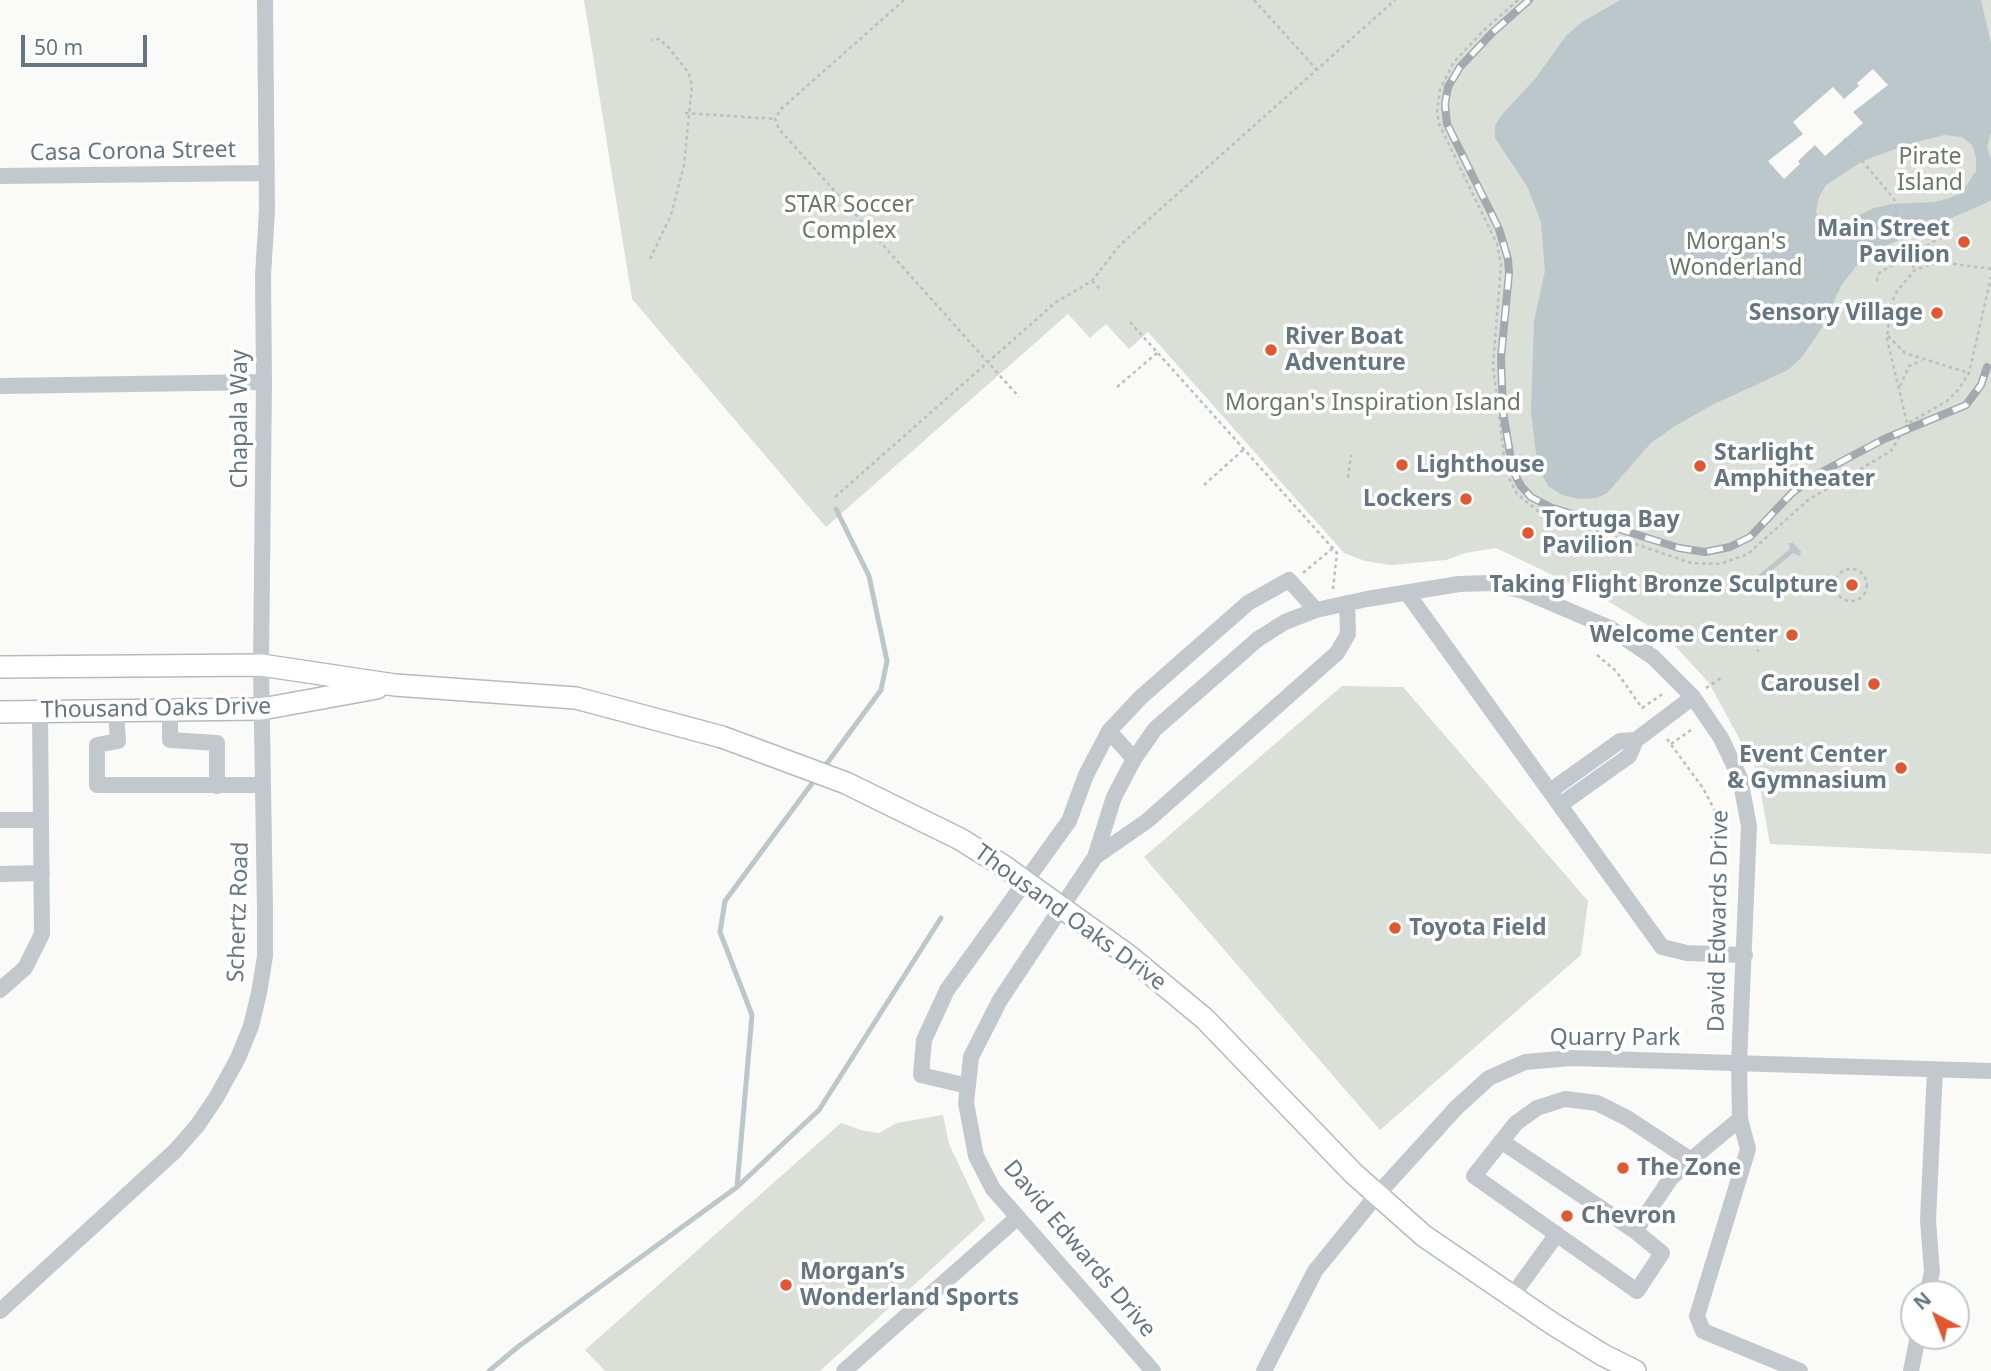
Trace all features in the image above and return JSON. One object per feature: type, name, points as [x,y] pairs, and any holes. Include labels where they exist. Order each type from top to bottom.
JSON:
[{"type":"main road","name":"Thousand Oaks Drive","points":[[0,667],[261,665],[394,685],[576,698],[722,737],[846,783],[960,839],[1005,867],[1129,956],[1205,1019],[1376,1196],[1424,1236],[1603,1355],[1635,1371]]},
{"type":"main road","name":"Thousand Oaks Drive","points":[[0,712],[262,709],[394,685]]},
{"type":"street","name":"Chapala Way","points":[[261,665],[263,276],[267,210],[265,0]]},
{"type":"street","name":"Casa Corona Street","points":[[0,176],[267,173]]},
{"type":"street","points":[[0,386],[264,382]]},
{"type":"street","points":[[968,1086],[921,1075],[924,1040],[947,990],[1069,821],[1086,775],[1110,731],[1141,697],[1248,603],[1289,580],[1316,610]]},
{"type":"street","name":"David Edwards Drive","points":[[1153,1371],[993,1189],[976,1156],[967,1103],[971,1058],[1000,1000],[1095,857],[1114,797],[1134,759],[1155,729],[1258,639],[1284,622],[1316,610],[1341,605],[1459,584],[1491,583],[1523,591],[1610,628],[1700,692],[1741,778],[1749,826],[1740,1119],[1748,1149],[1697,1316],[1703,1331],[1800,1371]]},
{"type":"street","points":[[1407,593],[1662,947],[1687,953],[1745,955]]},
{"type":"street","points":[[1095,857],[1147,821],[1338,653],[1348,634],[1341,605]]},
{"type":"street","name":"Schertz Road","points":[[0,1311],[174,1151],[216,1098],[238,1058],[251,1026],[260,993],[265,956],[261,665]]},
{"type":"street","points":[[1560,805],[1629,755],[1636,740],[1700,692]]},
{"type":"street","points":[[170,710],[170,740],[217,743],[218,786]]},
{"type":"street","points":[[116,711],[118,741],[97,745],[97,785],[264,785]]},
{"type":"street","points":[[0,990],[25,968],[42,934],[40,712]]},
{"type":"street","points":[[1110,731],[1134,759]]},
{"type":"street","points":[[1550,791],[1620,741],[1636,740]]},
{"type":"street","points":[[0,820],[41,820]]},
{"type":"street","points":[[0,874],[42,873]]},
{"type":"street","name":"Quarry Park","points":[[1264,1371],[1315,1271],[1376,1196],[1457,1107],[1489,1078],[1525,1062],[1573,1058],[1991,1071]]},
{"type":"street","points":[[1930,1280],[1928,1220],[1935,1069]]},
{"type":"street","points":[[1502,1141],[1635,1231],[1662,1253],[1637,1291],[1474,1176],[1516,1123],[1537,1108],[1565,1099],[1597,1103],[1627,1118],[1691,1160]]},
{"type":"street","points":[[1635,1231],[1671,1178],[1740,1119]]},
{"type":"street","points":[[845,1371],[1018,1217]]},
{"type":"street","points":[[1512,1296],[1557,1234]]},
{"type":"street","points":[[1911,1371],[1915,1350]]},
{"type":"path","points":[[775,118],[781,109],[904,0]]},
{"type":"path","points":[[1254,0],[1317,70]]},
{"type":"path","points":[[835,497],[1056,302],[1092,281],[1119,246],[1395,0]]},
{"type":"path","points":[[1518,0],[1484,30],[1453,63],[1440,90],[1437,111],[1439,124],[1497,244],[1501,264],[1493,366],[1506,472],[1517,494],[1538,511],[1691,563],[1720,564],[1748,554],[1808,500],[1891,451],[1907,424],[1947,401],[1958,390],[1969,373],[1991,277]]},
{"type":"path","points":[[650,260],[660,242],[677,197],[684,165],[687,113],[692,85],[688,72],[663,41],[654,38],[651,40]]},
{"type":"path","points":[[687,113],[775,118]]},
{"type":"path","points":[[775,118],[779,129],[1019,397]]},
{"type":"path","points":[[1844,139],[1895,199],[1903,246],[1916,270]]},
{"type":"path","points":[[1877,281],[1879,273],[1907,256],[1940,238],[1948,238]]},
{"type":"path","points":[[1907,424],[1887,334],[1893,300],[1905,280],[1916,270],[1932,264],[1947,263],[1991,269]]},
{"type":"path","points":[[1092,281],[1101,290]]},
{"type":"path","points":[[1130,322],[1337,553],[1333,586],[1341,605]]},
{"type":"path","points":[[1887,334],[1905,353],[1969,373]]},
{"type":"path","points":[[1117,387],[1157,352]]},
{"type":"path","points":[[1900,387],[1909,366],[1925,361]]},
{"type":"path","points":[[1204,485],[1244,449]]},
{"type":"path","points":[[1348,478],[1351,455]]},
{"type":"path","points":[[1292,583],[1333,548]]},
{"type":"path","points":[[1853,569],[1861,572],[1867,584],[1864,594],[1850,601],[1841,597],[1835,584],[1842,571],[1853,569]]},
{"type":"path","points":[[1597,655],[1616,671],[1642,708],[1664,693]]},
{"type":"path","points":[[1700,692],[1721,678]]},
{"type":"path","points":[[1657,725],[1703,788],[1715,811],[1719,829]]},
{"type":"path","points":[[1671,744],[1691,730]]},
{"type":"green space","points":[[584,0],[1991,0],[1991,854],[1770,844],[1757,771],[1709,683],[1678,649],[1644,623],[1611,603],[1496,548],[1465,553],[1446,560],[1391,565],[1365,561],[1344,553],[1148,332],[1129,349],[1106,324],[1090,338],[1068,314],[826,527],[632,299]]},
{"type":"green space","name":"Toyota Field","points":[[1342,686],[1403,687],[1588,901],[1581,955],[1380,1130],[1144,857]]},
{"type":"green space","name":"Morgan’s Wonderland Sports","points":[[943,1115],[949,1144],[985,1220],[820,1371],[605,1371],[585,1350],[841,1123],[879,1133],[897,1123]]},
{"type":"shaded area","points":[[1620,0],[1981,0],[1991,43],[1991,132],[1987,147],[1991,159],[1991,200],[1863,257],[1841,286],[1820,331],[1802,357],[1788,370],[1712,405],[1675,426],[1651,443],[1607,493],[1596,498],[1580,499],[1562,495],[1548,486],[1537,460],[1531,413],[1534,321],[1545,271],[1541,222],[1527,186],[1495,138],[1495,126],[1535,79],[1566,36],[1582,22]],"holes":[[[1944,135],[1962,137],[1972,145],[1976,157],[1976,171],[1962,192],[1934,202],[1891,204],[1874,208],[1830,229],[1820,223],[1816,212],[1819,197],[1826,185],[1863,161],[1909,144]]]},
{"type":"shaded area","points":[[1789,543],[1793,543],[1801,551],[1800,556],[1793,553],[1753,586],[1756,592],[1751,594],[1743,585],[1743,580],[1750,582],[1790,549]]},
{"type":"pier","points":[[1873,69],[1888,85],[1853,112],[1863,123],[1825,156],[1815,145],[1784,179],[1768,161],[1803,134],[1793,122],[1833,87],[1844,99]]},
{"type":"waterway","points":[[822,770],[881,690],[887,661],[869,576],[836,509]]},
{"type":"waterway","points":[[737,1187],[752,1015],[720,932],[725,901],[816,778]]},
{"type":"waterway","points":[[489,1371],[519,1346],[737,1187],[819,1110],[941,918]]},
{"type":"railway","points":[[1529,0],[1492,33],[1460,67],[1448,87],[1445,104],[1447,124],[1499,229],[1508,259],[1501,358],[1503,412],[1513,471],[1531,497],[1550,507],[1679,548],[1705,552],[1730,547],[1750,537],[1792,493],[1818,474],[1884,439],[1966,405],[1981,385],[1987,367]]},
{"type":"place","name":"Main Street Pavilion","points":[[1964,242]]},
{"type":"place","name":"Sensory Village","points":[[1937,313]]},
{"type":"place","name":"River Boat Adventure","points":[[1271,350]]},
{"type":"place","name":"Lighthouse","points":[[1402,465]]},
{"type":"place","name":"Starlight Amphitheater","points":[[1700,466]]},
{"type":"place","name":"Lockers","points":[[1466,499]]},
{"type":"place","name":"Tortuga Bay Pavilion","points":[[1528,533]]},
{"type":"place","name":"Taking Flight Bronze Sculpture","points":[[1852,585]]},
{"type":"place","name":"Welcome Center","points":[[1792,635]]},
{"type":"place","name":"Carousel","points":[[1874,684]]},
{"type":"place","name":"Event Center & Gymnasium","points":[[1901,768]]},
{"type":"place","name":"Toyota Field","points":[[1395,928]]},
{"type":"place","name":"The Zone","points":[[1623,1168]]},
{"type":"place","name":"Chevron","points":[[1567,1216]]},
{"type":"place","name":"Morgan’s Wonderland Sports","points":[[786,1285]]},
{"type":"park label","name":"Pirate Island","points":[[1930,170]]},
{"type":"park label","name":"STAR Soccer Complex","points":[[849,218]]},
{"type":"park label","name":"Morgan's Wonderland","points":[[1736,255]]},
{"type":"park label","name":"Morgan's Inspiration Island","points":[[1373,403]]}]
